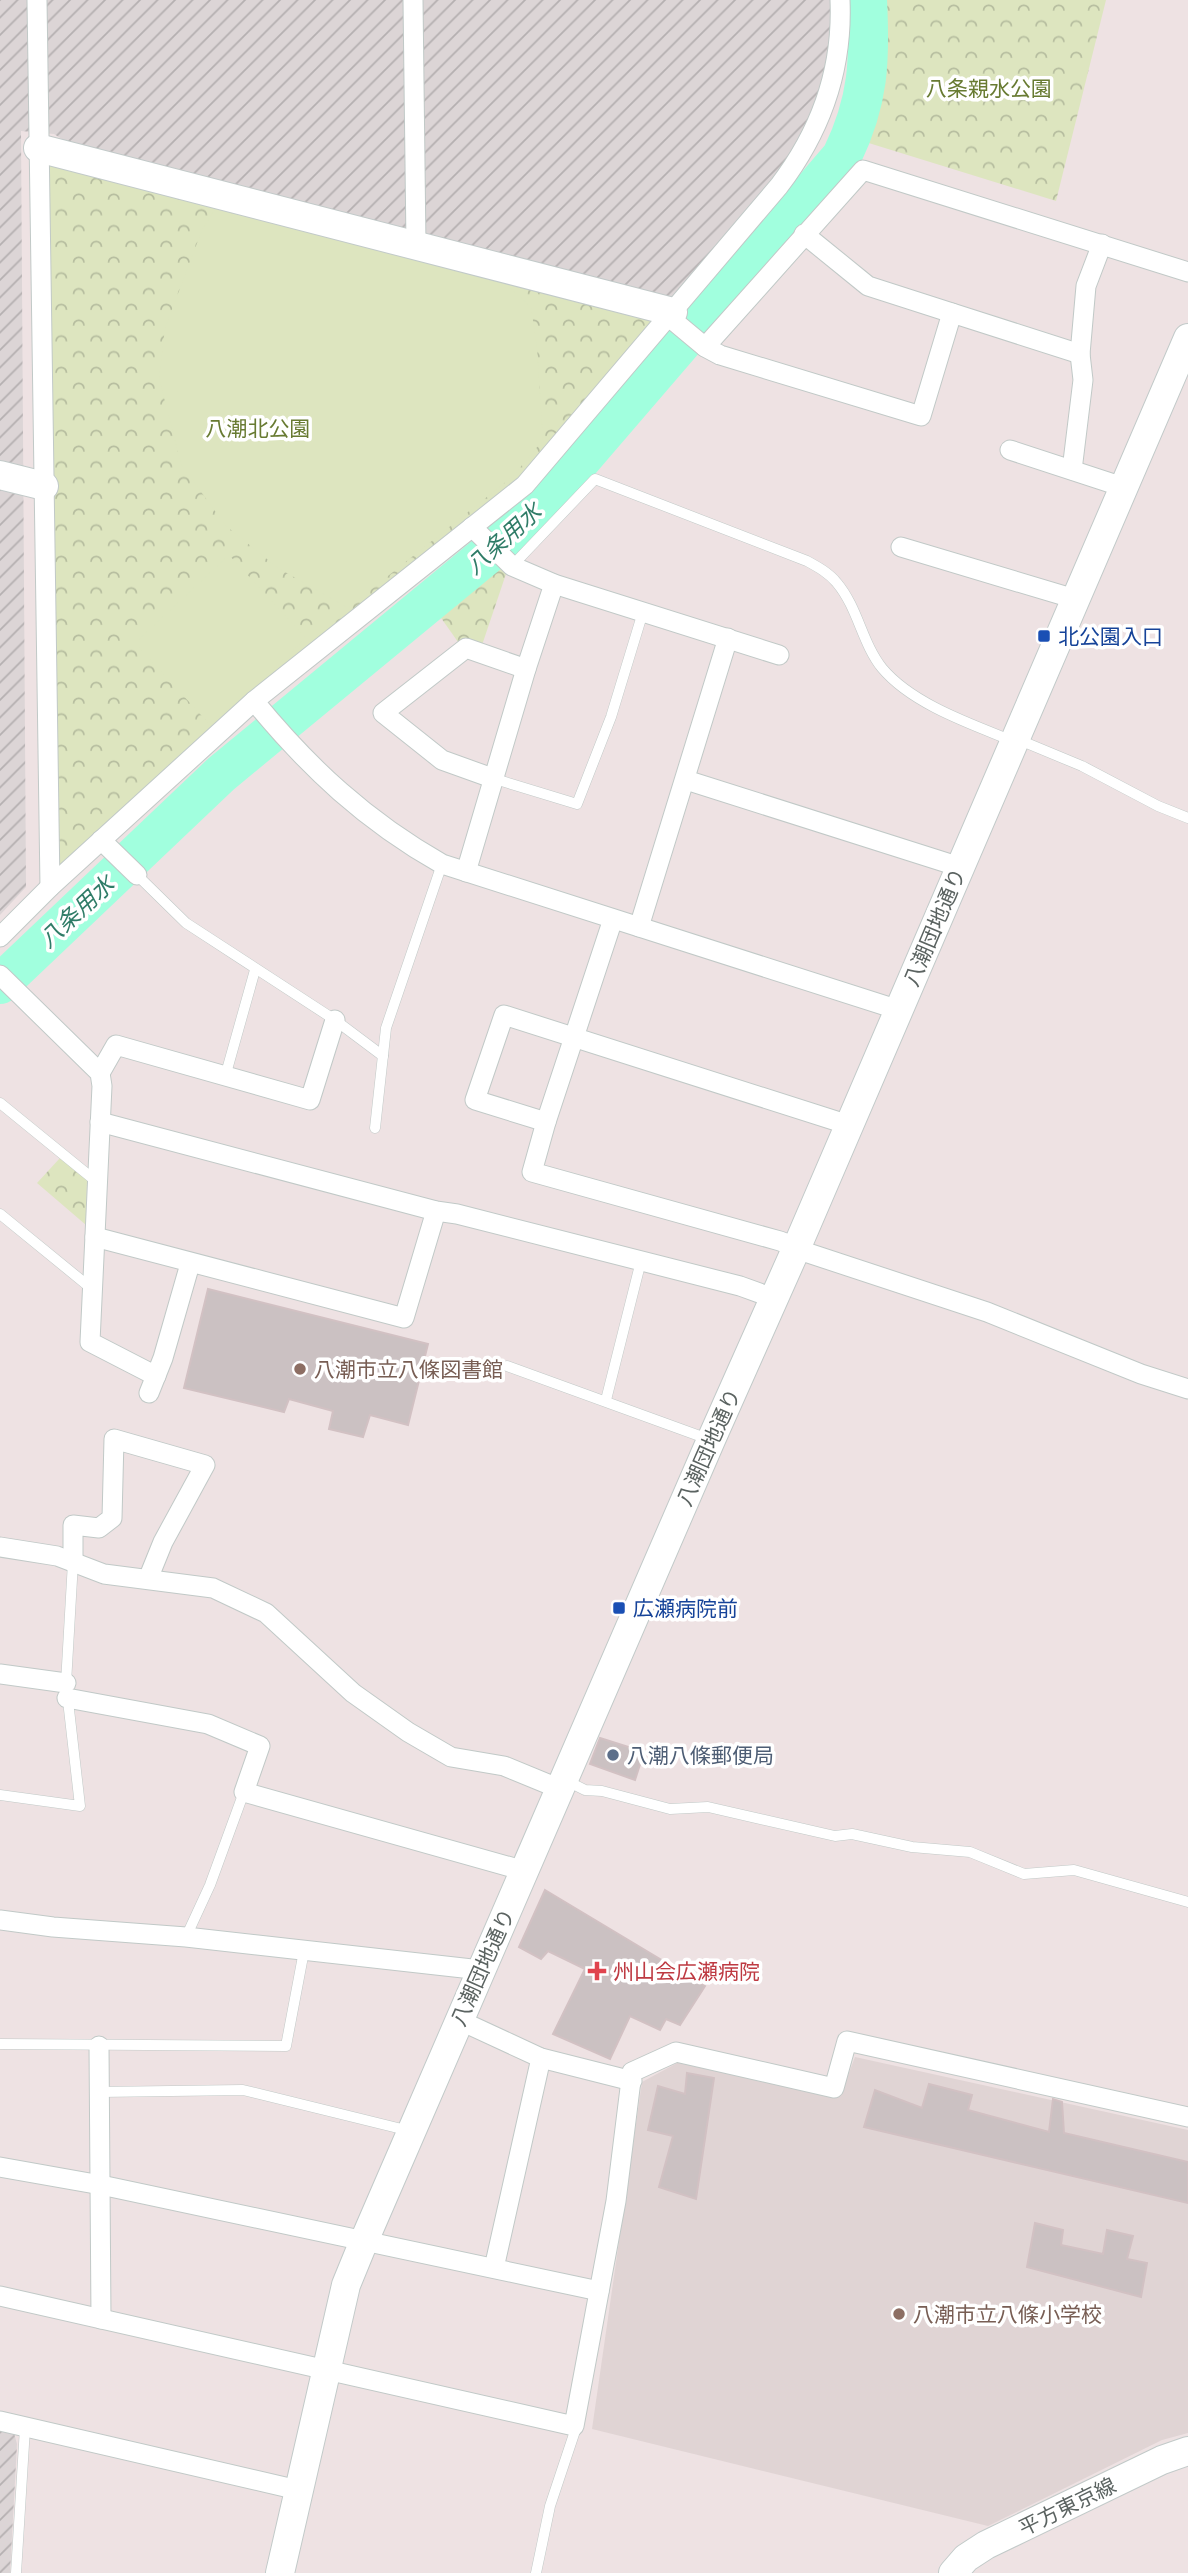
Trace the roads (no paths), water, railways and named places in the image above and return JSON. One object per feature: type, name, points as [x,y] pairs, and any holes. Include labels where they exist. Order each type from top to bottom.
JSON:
[{"type":"street","points":[[37,0],[50,887]]},
{"type":"street","points":[[413,0],[415,245]]},
{"type":"street","points":[[0,937],[50,887],[108,846],[259,707],[525,485],[800,159],[819,122],[833,82],[839,45],[840,0]]},
{"type":"street","points":[[38,148],[671,314],[702,344],[720,355],[921,416],[952,313]]},
{"type":"street","points":[[702,344],[863,170],[1188,272]]},
{"type":"street","points":[[804,234],[868,286],[1080,354]]},
{"type":"street","points":[[1072,470],[1083,380],[1080,354],[1086,286],[1101,244]]},
{"type":"street","name":"八潮団地通り","points":[[281,2573],[346,2285],[1188,338]]},
{"type":"street","points":[[1010,450],[1123,487]]},
{"type":"street","points":[[0,475],[44,486]]},
{"type":"street","points":[[472,527],[512,566],[554,584],[779,655]]},
{"type":"street","points":[[901,547],[1075,599]]},
{"type":"street","points":[[466,872],[554,584]]},
{"type":"street","points":[[639,927],[728,638]]},
{"type":"street","points":[[495,779],[442,760],[383,713],[466,648],[526,669]]},
{"type":"street","points":[[259,707],[298,752],[356,807],[417,850],[442,864],[899,1010]]},
{"type":"street","points":[[686,780],[960,867]]},
{"type":"street","points":[[108,846],[137,875]]},
{"type":"street","points":[[612,919],[532,1172],[780,1241],[987,1311],[1141,1374],[1188,1389]]},
{"type":"street","points":[[0,975],[100,1073],[102,1086],[90,1342],[152,1385],[190,1264]]},
{"type":"street","points":[[546,1122],[475,1100],[504,1015],[849,1125]]},
{"type":"street","points":[[100,1073],[116,1045],[310,1100],[335,1020]]},
{"type":"street","points":[[100,1122],[740,1286],[773,1298]]},
{"type":"street","points":[[95,1237],[404,1318],[436,1210]]},
{"type":"street","points":[[73,1562],[73,1525],[99,1528],[112,1518],[114,1439],[205,1465],[163,1542],[148,1579]]},
{"type":"street","points":[[0,1547],[57,1556],[104,1574],[213,1588],[266,1613],[353,1693],[408,1732],[451,1757],[504,1766],[562,1784]]},
{"type":"street","points":[[0,1674],[208,1724],[260,1746],[244,1792],[524,1871]]},
{"type":"street","points":[[0,1920],[53,1927],[186,1937],[481,1970]]},
{"type":"street","points":[[459,2020],[541,2058],[632,2081]]},
{"type":"street","points":[[0,2296],[574,2427],[616,2201],[632,2072],[676,2052],[834,2088],[847,2041],[1188,2117]]},
{"type":"street","points":[[99,2046],[101,2319]]},
{"type":"street","points":[[494,2268],[541,2058]]},
{"type":"street","points":[[0,2167],[101,2185],[599,2291]]},
{"type":"street","points":[[0,2421],[298,2490]]},
{"type":"street","name":"平方東京線","points":[[953,2573],[966,2558],[986,2545],[1162,2460],[1188,2451]]},
{"type":"lane","points":[[512,566],[595,479],[807,561],[823,570],[838,584],[872,653],[884,670],[943,713],[1082,766],[1158,806],[1188,818]]},
{"type":"lane","points":[[495,779],[577,804],[611,718],[643,612]]},
{"type":"lane","points":[[375,1128],[387,1028],[442,864]]},
{"type":"lane","points":[[137,875],[186,923],[335,1020],[383,1056]]},
{"type":"lane","points":[[225,1077],[255,970]]},
{"type":"lane","points":[[0,1103],[97,1182]]},
{"type":"lane","points":[[0,1214],[92,1289]]},
{"type":"lane","points":[[606,1400],[641,1261]]},
{"type":"lane","points":[[508,1366],[711,1440]]},
{"type":"lane","points":[[0,1795],[80,1806],[66,1691],[73,1562]]},
{"type":"lane","points":[[562,1784],[602,1791],[670,1809],[708,1807],[835,1836],[852,1834],[912,1847],[970,1852],[1024,1874],[1074,1870],[1188,1902]]},
{"type":"lane","points":[[186,1937],[210,1885],[244,1792]]},
{"type":"lane","points":[[0,2044],[286,2046],[304,1951]]},
{"type":"lane","points":[[100,2092],[243,2090],[411,2132]]},
{"type":"lane","points":[[536,2573],[550,2506],[576,2428],[574,2427]]},
{"type":"lane","points":[[16,2573],[26,2428]]},
{"type":"waterway","name":"八条用水","points":[[0,984],[221,774],[530,519],[842,156],[858,117],[866,80],[867,0]]},
{"type":"place","name":"北公園入口","points":[[1044,636]]},
{"type":"place","name":"八潮市立八條図書館","points":[[300,1369]]},
{"type":"place","name":"広瀬病院前","points":[[619,1608]]},
{"type":"place","name":"八潮八條郵便局","points":[[613,1755]]},
{"type":"place","name":"州山会広瀬病院","points":[[597,1971]]},
{"type":"place","name":"八潮市立八條小学校","points":[[899,2314]]},
{"type":"park label","name":"八条親水公園","points":[[989,88]]},
{"type":"park label","name":"八潮北公園","points":[[258,428]]}]
